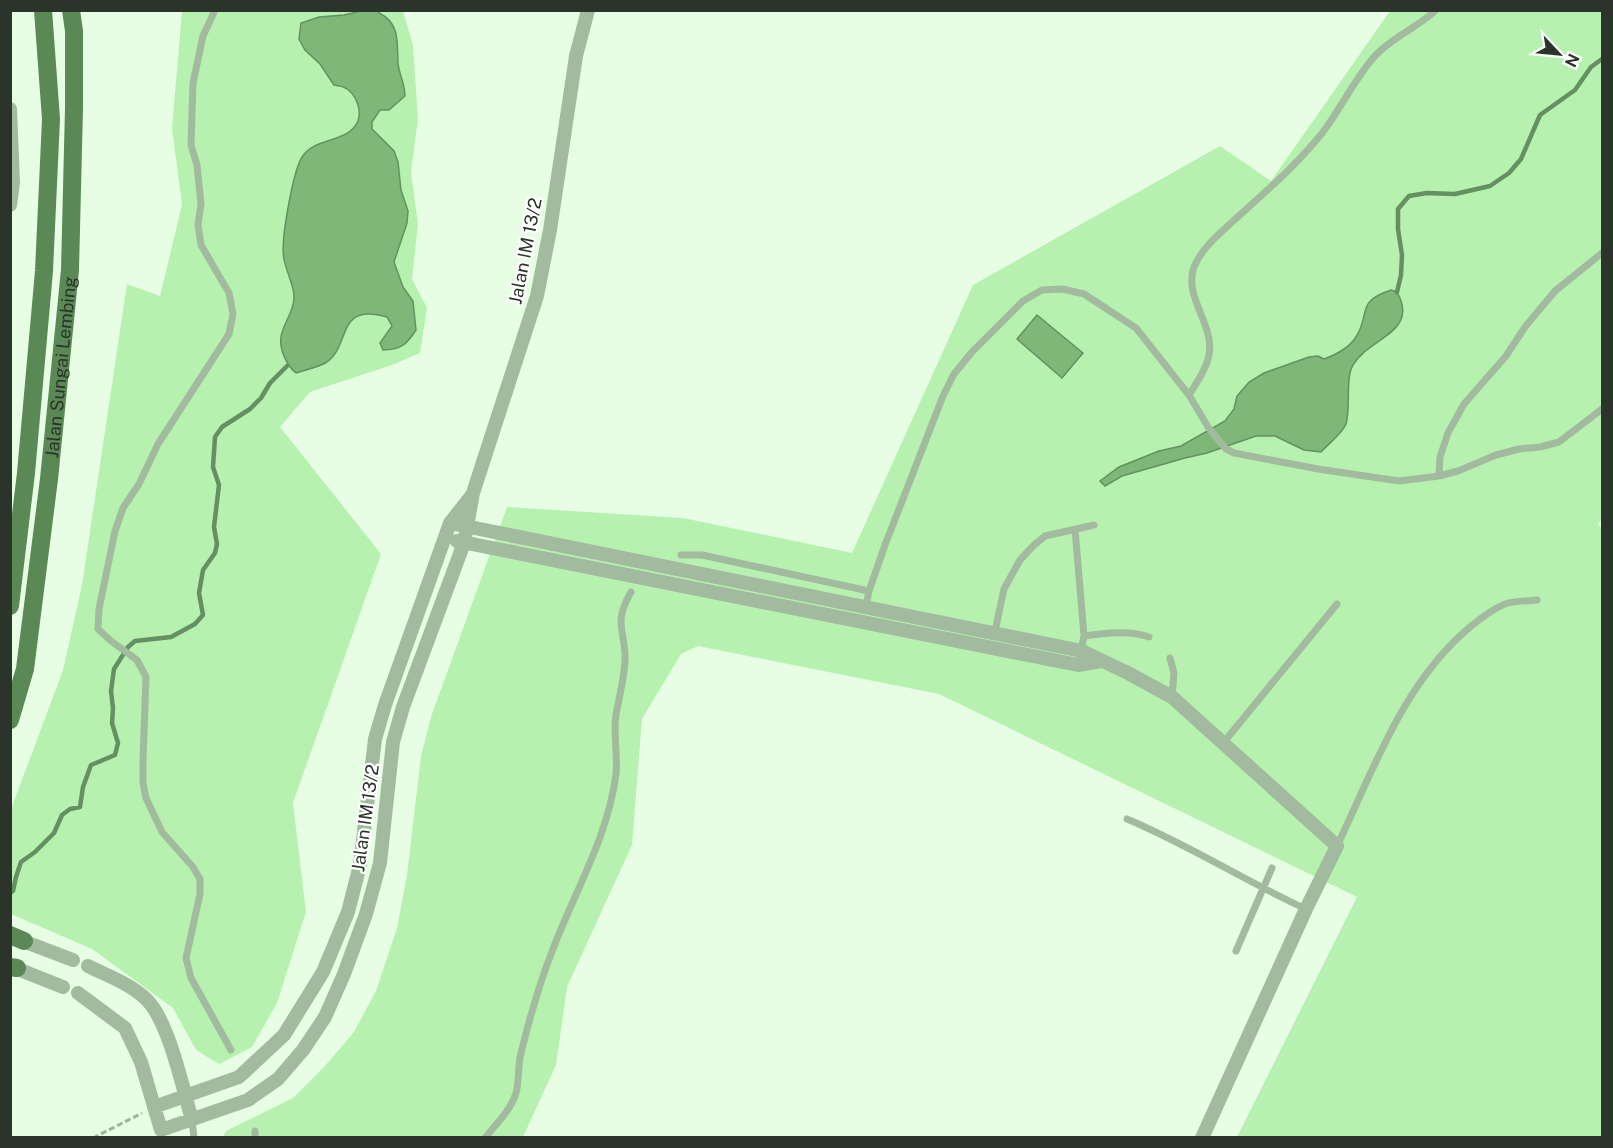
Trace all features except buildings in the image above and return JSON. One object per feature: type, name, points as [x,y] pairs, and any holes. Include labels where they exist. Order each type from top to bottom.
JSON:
[{"type":"main road","name":"Jalan Sungai Lembing","points":[[10,606],[26,474],[45,250],[51,119],[43,10]]},
{"type":"main road","name":"Jalan Sungai Lembing","points":[[10,720],[25,669],[49,479],[70,270],[74,108],[74,31],[71,10]]},
{"type":"street","name":"Jalan IM 13/2","points":[[161,1134],[248,1100],[278,1079],[303,1050],[325,1017],[344,974],[366,914],[380,862],[393,742],[403,707],[464,543],[473,493],[537,296],[550,230],[576,57],[588,10]]},
{"type":"street","points":[[10,205],[13,183],[11,111]]},
{"type":"street","name":"Jalan IM 13/2","points":[[154,1107],[239,1077],[284,1035],[323,972],[348,912],[360,865],[375,739],[381,716],[450,523],[473,493]]},
{"type":"street","points":[[450,523],[1082,651],[1172,697],[1337,846],[1202,1137]]},
{"type":"street","points":[[445,538],[1078,665],[1102,661]]},
{"type":"street","points":[[774,603],[777,588]]},
{"type":"street","points":[[900,629],[903,614]]},
{"type":"street","points":[[15,937],[73,960]]},
{"type":"street","points":[[88,966],[124,984],[145,998],[156,1009],[192,1120]]},
{"type":"street","points":[[13,967],[63,987]]},
{"type":"street","points":[[78,993],[125,1028],[141,1062],[161,1134]]},
{"type":"lane","points":[[215,10],[203,36],[193,83],[190,145],[197,165],[201,204],[198,225],[201,245],[229,293],[233,314],[229,334],[158,444],[140,484],[123,508],[115,531],[99,609],[98,629],[137,660],[146,677],[143,760],[143,783],[146,798],[162,832],[193,867],[200,879],[200,894],[186,958],[191,978],[231,1050]]},
{"type":"lane","points":[[1189,395],[1206,368],[1210,352],[1208,334],[1193,291],[1191,277],[1205,247],[1275,184],[1323,132],[1374,57],[1436,10]]},
{"type":"lane","points":[[1439,476],[1440,457],[1448,433],[1464,404],[1506,356],[1525,327],[1555,291],[1602,253]]},
{"type":"lane","points":[[866,606],[885,545],[954,374],[972,352],[1023,301],[1042,290],[1062,289],[1084,294],[1136,328],[1189,395],[1208,427],[1226,449],[1234,453],[1399,481],[1439,476],[1458,471],[1496,455],[1559,442],[1602,409]]},
{"type":"lane","points":[[990,647],[1004,589],[1020,560],[1045,536],[1094,525]]},
{"type":"lane","points":[[1075,529],[1084,636],[1078,665]]},
{"type":"lane","points":[[681,555],[702,555],[869,591]]},
{"type":"lane","points":[[485,1137],[508,1109],[516,1092],[518,1069],[531,1011],[554,947],[586,874],[610,807],[616,772],[616,717],[623,684],[625,658],[620,631],[621,615],[631,591]]},
{"type":"lane","points":[[1337,846],[1401,712],[1424,675],[1442,653],[1475,623],[1496,609],[1506,604],[1537,600]]},
{"type":"lane","points":[[1224,742],[1337,603]]},
{"type":"lane","points":[[1084,636],[1105,633],[1138,633],[1149,637]]},
{"type":"lane","points":[[1170,658],[1174,673],[1172,697]]},
{"type":"lane","points":[[1127,819],[1194,850],[1263,889],[1306,909]]},
{"type":"lane","points":[[1236,951],[1272,868]]},
{"type":"lane","points":[[192,1120],[194,1137]]},
{"type":"path","points":[[93,1137],[154,1107]]},
{"type":"shaded area","points":[[182,11],[403,11],[413,45],[418,119],[411,172],[418,224],[412,279],[427,308],[420,353],[392,365],[310,392],[280,427],[381,554],[293,803],[306,912],[277,1003],[252,1047],[219,1064],[196,1050],[173,1008],[92,949],[11,914],[10,812],[63,670],[82,585],[127,284],[160,296],[182,205],[172,128]]},
{"type":"shaded area","points":[[379,11],[391,22],[396,34],[405,96],[389,110],[380,110],[372,122],[372,129],[394,151],[398,162],[401,190],[408,211],[407,223],[394,262],[403,287],[413,301],[416,330],[403,345],[383,350],[380,343],[392,326],[387,317],[371,314],[359,315],[352,320],[334,355],[327,362],[296,373],[284,357],[281,347],[282,332],[294,299],[283,250],[291,191],[298,165],[308,150],[347,133],[358,121],[359,112],[353,95],[344,87],[334,85],[320,64],[305,50],[299,39],[301,23],[319,17]]},
{"type":"shaded area","points":[[1390,11],[1602,11],[1602,519],[1598,524],[1602,529],[1602,1137],[1237,1137],[1357,897],[939,694],[698,646],[681,654],[642,719],[632,845],[567,987],[556,1065],[523,1137],[222,1138],[226,1131],[293,1098],[354,1032],[376,991],[397,928],[407,875],[421,756],[431,717],[507,507],[683,518],[852,553],[973,285],[1220,146],[1271,181]]},
{"type":"shaded area","points":[[1391,290],[1397,292],[1402,306],[1402,317],[1390,333],[1360,356],[1353,365],[1349,378],[1346,424],[1321,452],[1304,450],[1275,436],[1256,436],[1207,453],[1122,476],[1105,486],[1100,481],[1119,467],[1159,451],[1181,446],[1225,421],[1234,409],[1237,396],[1249,382],[1264,373],[1309,357],[1318,356],[1324,359],[1342,351],[1356,337],[1372,299]]},
{"type":"shaded area","points":[[1037,315],[1083,353],[1062,378],[1017,339]]},
{"type":"waterway","points":[[1397,292],[1402,255],[1398,209],[1409,196],[1427,193],[1455,194],[1490,186],[1509,173],[1521,159],[1540,115],[1575,90],[1591,67],[1602,59]]},
{"type":"waterway","points":[[10,893],[13,891],[21,862],[54,833],[62,815],[70,809],[80,807],[83,787],[91,765],[115,755],[118,743],[112,723],[111,691],[114,669],[128,647],[135,641],[171,637],[195,624],[203,615],[199,593],[203,570],[215,553],[217,544],[214,527],[219,485],[213,467],[215,437],[222,427],[250,409],[287,366]]}]
